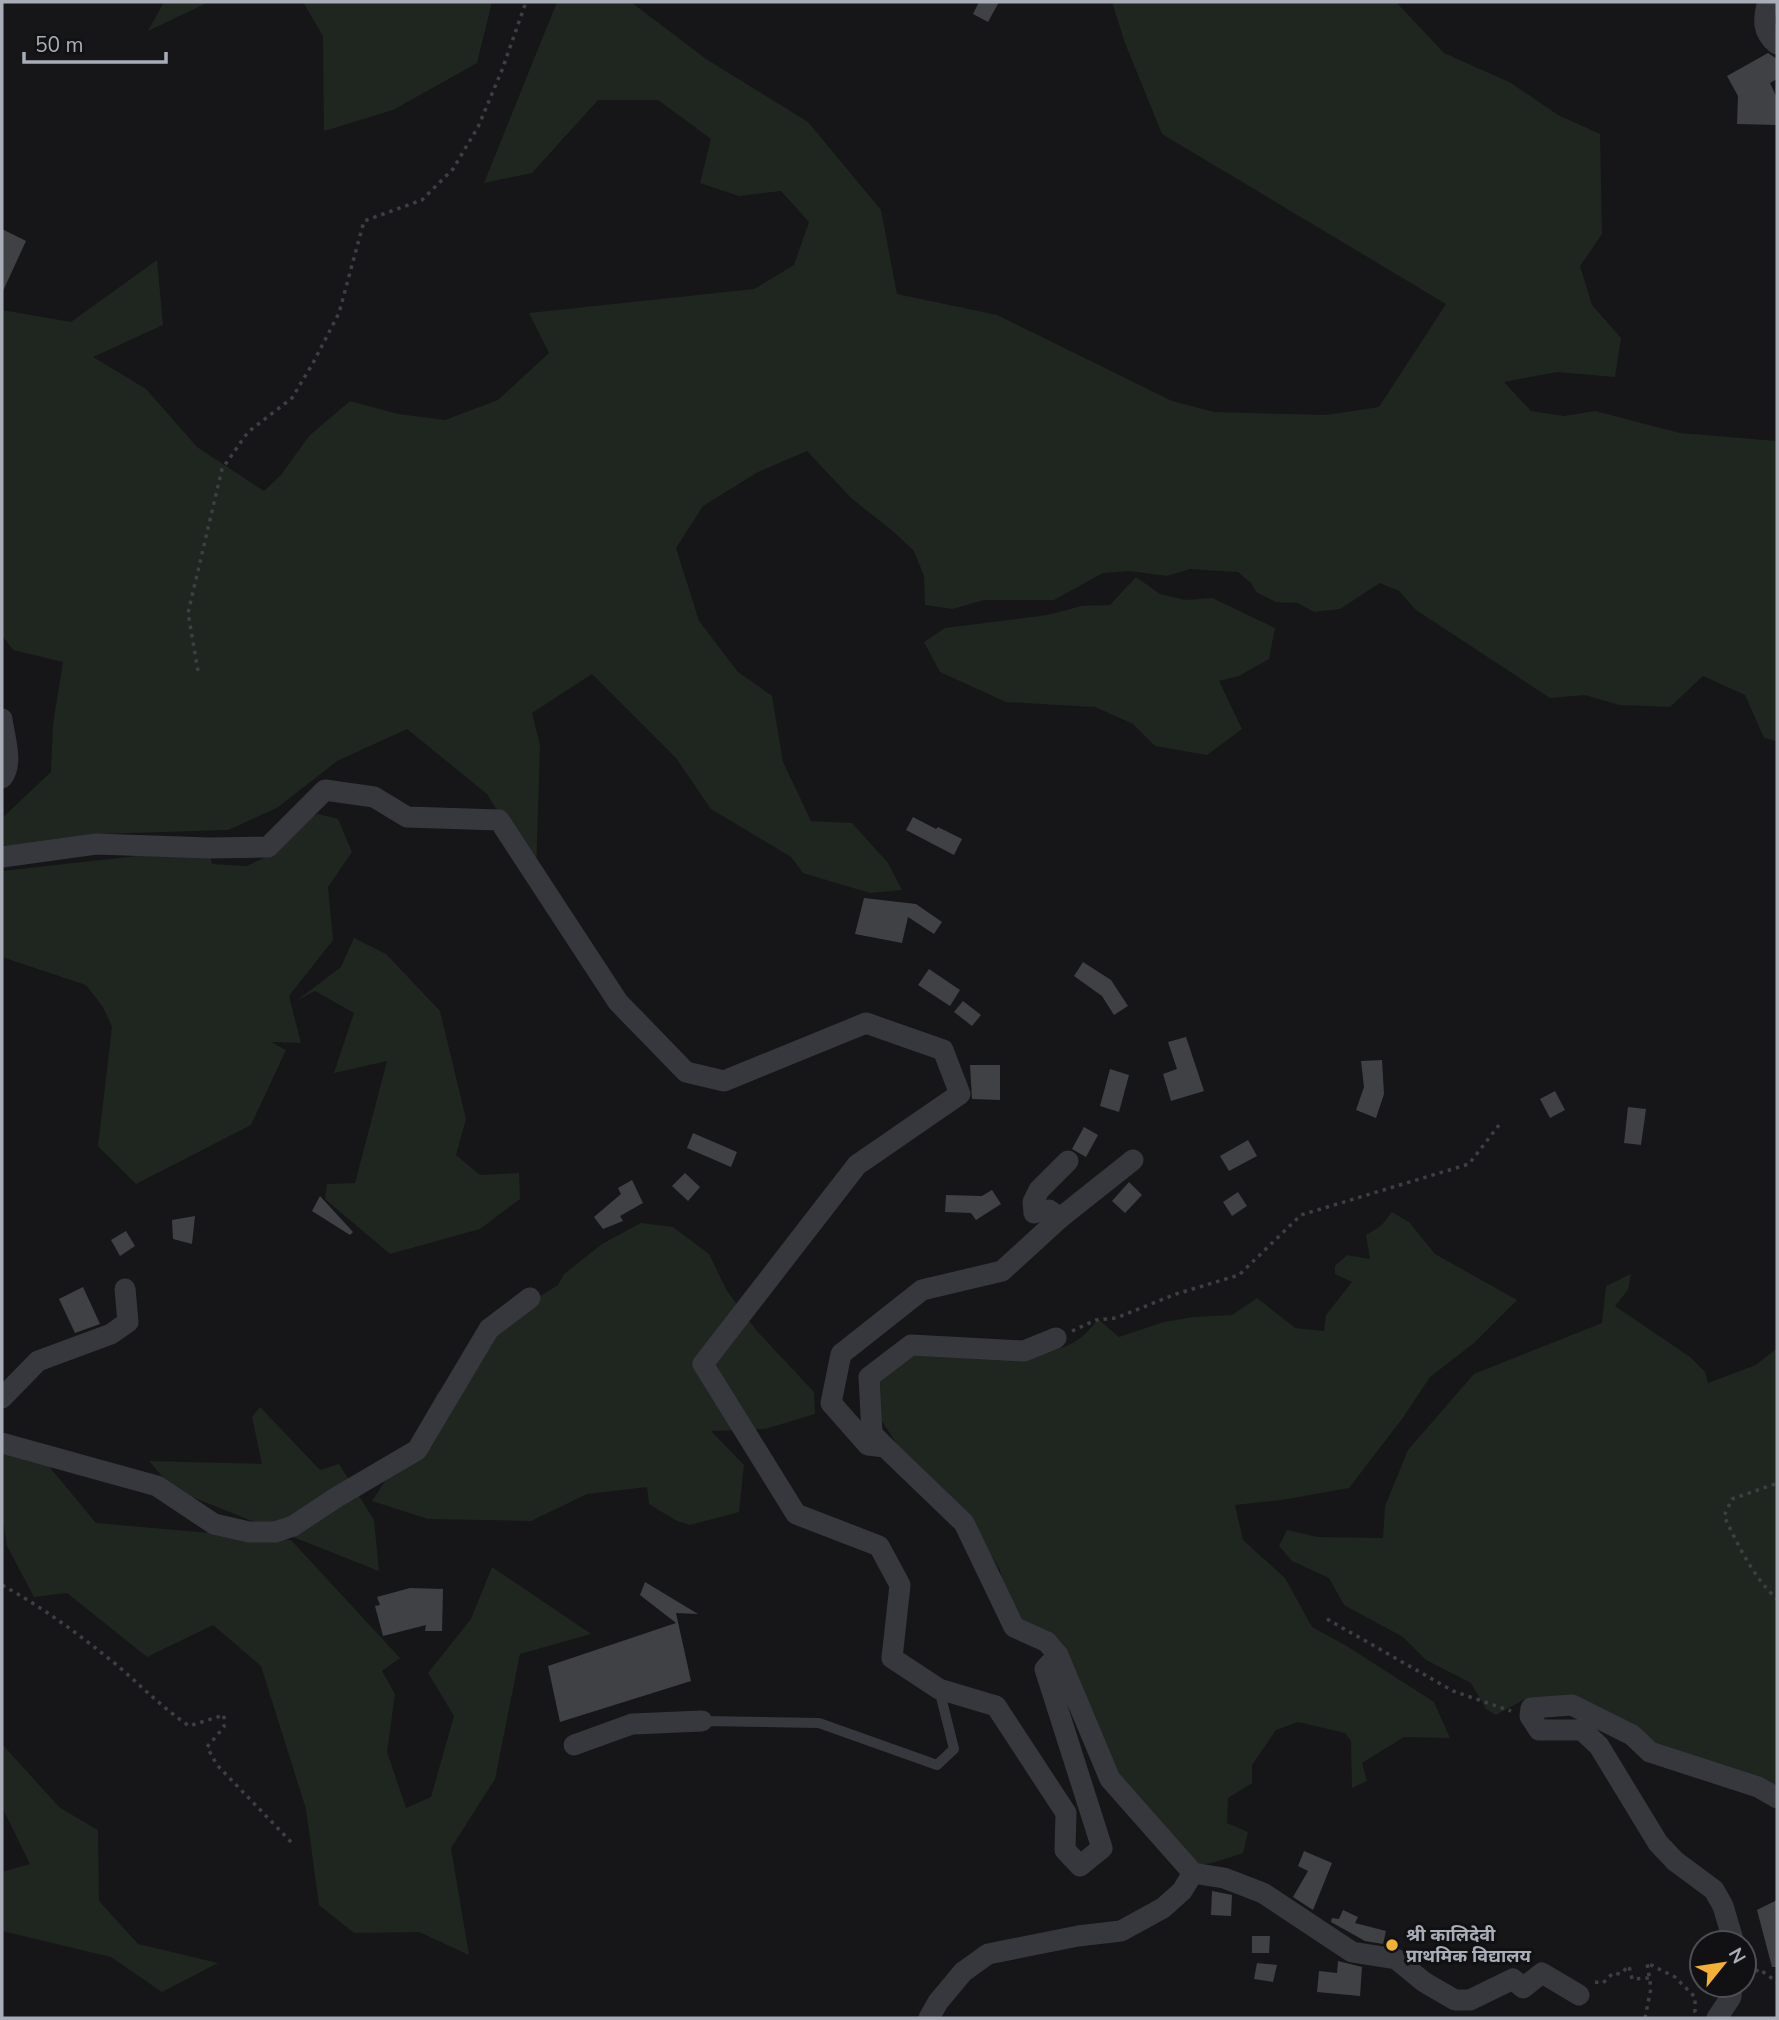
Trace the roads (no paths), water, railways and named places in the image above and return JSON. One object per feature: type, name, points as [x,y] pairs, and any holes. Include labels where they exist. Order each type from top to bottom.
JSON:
[{"type":"street","points":[[1768,2],[1763,19],[1768,37],[1777,44]]},
{"type":"street","points":[[2,719],[8,764],[2,778]]},
{"type":"street","points":[[2,857],[96,844],[268,847],[325,790],[374,797],[407,817],[499,820],[618,1002],[686,1072],[724,1081],[866,1023],[943,1050],[960,1094],[856,1165],[704,1364],[796,1514],[879,1546],[900,1585],[892,1658],[939,1689],[996,1706],[1066,1813],[1065,1850],[1080,1866],[1102,1848],[1045,1669],[1058,1655]]},
{"type":"street","points":[[886,1447],[868,1445],[831,1404],[841,1354],[922,1290],[1002,1271],[1060,1217],[1133,1160]]},
{"type":"street","points":[[1060,1217],[1049,1210],[1034,1213],[1033,1202],[1039,1190],[1068,1161]]},
{"type":"street","points":[[2,1398],[38,1361],[111,1335],[128,1322],[125,1289]]},
{"type":"street","points":[[2,1443],[157,1486],[215,1524],[249,1532],[275,1532],[293,1526],[417,1450],[489,1329],[530,1298]]},
{"type":"street","points":[[1056,1338],[1024,1351],[911,1346],[869,1377],[872,1434],[964,1523],[1014,1627],[1047,1643],[1058,1655],[1111,1779],[1193,1873],[1224,1878],[1263,1893],[1352,1952],[1396,1959],[1424,1982],[1455,2000],[1470,2000],[1513,1979],[1523,1988],[1542,1973],[1579,1995]]},
{"type":"street","points":[[1731,1929],[1714,1890],[1675,1861],[1658,1843],[1599,1746],[1582,1730],[1539,1730],[1530,1716],[1531,1708],[1572,1705],[1632,1735],[1650,1752],[1758,1787],[1777,1798]]},
{"type":"street","points":[[575,1745],[632,1724],[702,1721]]},
{"type":"street","points":[[929,2018],[938,2002],[963,1972],[988,1954],[1121,1931],[1163,1908],[1182,1891],[1193,1873]]},
{"type":"street","points":[[1717,2018],[1730,1999]]},
{"type":"lane","points":[[702,1721],[818,1723],[937,1765],[954,1749],[939,1689]]},
{"type":"place","name":"श्री कालिदेवी प्राथमिक विद्यालय","points":[[1392,1945]]}]
